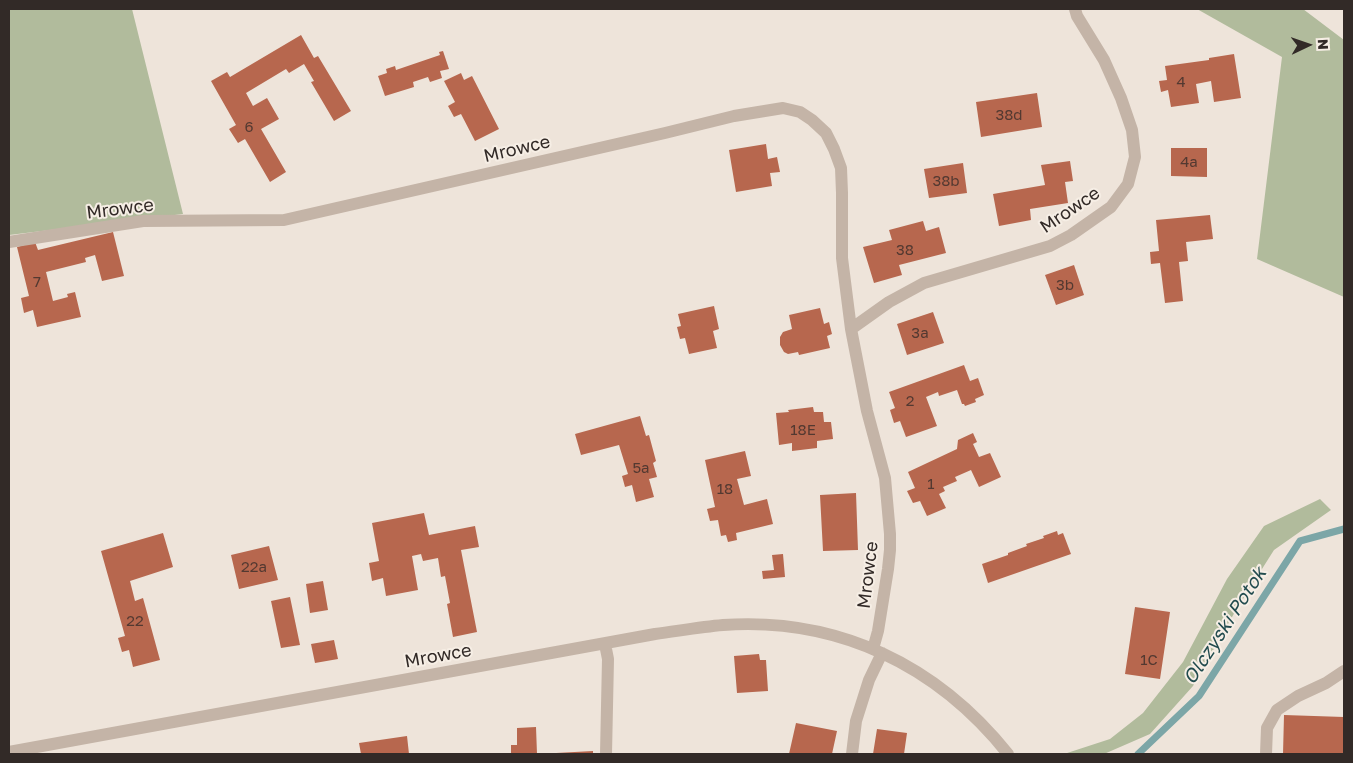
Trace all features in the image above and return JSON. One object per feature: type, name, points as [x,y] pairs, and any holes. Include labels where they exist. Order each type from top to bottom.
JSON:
[{"type":"street","name":"Mrowce","points":[[851,329],[889,302],[924,284],[1050,246],[1071,235],[1111,207],[1128,184],[1135,157],[1132,130],[1121,98],[1104,60],[1077,16],[1075,9]]},
{"type":"street","name":"Mrowce","points":[[9,242],[143,222],[284,220],[734,116],[783,108],[800,112],[826,132],[841,168],[842,258],[851,329],[867,411],[885,478],[890,534],[888,569],[878,631],[878,651]]},
{"type":"street","name":"Mrowce","points":[[9,752],[655,634],[712,626],[751,624],[781,626],[844,638],[878,651],[916,670],[956,699],[979,721],[1008,754]]},
{"type":"street","points":[[605,644],[608,659],[606,754]]},
{"type":"street","points":[[852,754],[856,721],[878,651]]},
{"type":"street","points":[[1266,754],[1267,728],[1277,710],[1298,696],[1326,683],[1344,671]]},
{"type":"green space","points":[[9,9],[132,9],[183,214],[9,235]]},
{"type":"green space","points":[[1197,9],[1303,9],[1344,40],[1344,297],[1257,259],[1282,57]]},
{"type":"green space","points":[[1320,499],[1331,510],[1274,550],[1236,610],[1193,686],[1150,734],[1104,754],[1064,754],[1110,739],[1143,713],[1183,662],[1227,579],[1264,526]]},
{"type":"building","points":[[301,35],[314,58],[318,56],[351,111],[334,121],[311,82],[314,81],[304,64],[289,73],[286,69],[246,93],[253,106],[267,98],[279,119],[261,129],[286,172],[270,182],[245,139],[238,143],[229,129],[236,125],[211,81],[227,72],[230,77]]},
{"type":"building","points":[[443,51],[449,69],[440,71],[442,78],[430,82],[428,77],[413,82],[414,87],[385,96],[378,76],[387,73],[386,69],[395,66],[396,70],[440,55],[439,52]]},
{"type":"building","points":[[1234,54],[1241,98],[1214,102],[1211,81],[1196,84],[1199,103],[1171,107],[1168,90],[1161,92],[1159,81],[1167,80],[1165,66],[1209,60],[1209,58]]},
{"type":"building","points":[[461,73],[464,80],[472,76],[499,129],[475,141],[461,114],[454,117],[448,106],[455,102],[444,81]]},
{"type":"building","points":[[1037,93],[1042,127],[981,137],[976,102]]},
{"type":"building","points":[[766,144],[768,159],[777,157],[780,172],[770,173],[772,186],[736,192],[729,150]]},
{"type":"building","points":[[1171,148],[1207,148],[1207,177],[1171,176]]},
{"type":"building","points":[[1070,161],[1073,181],[1065,182],[1068,203],[1030,209],[1031,220],[999,226],[993,194],[1045,185],[1041,165]]},
{"type":"building","points":[[963,163],[967,193],[929,198],[924,169]]},
{"type":"building","points":[[1210,215],[1213,239],[1186,242],[1188,261],[1179,262],[1183,301],[1165,303],[1160,263],[1151,264],[1150,252],[1159,251],[1156,220]]},
{"type":"building","points":[[923,221],[926,231],[939,227],[946,253],[899,265],[902,275],[874,283],[863,247],[892,240],[889,230]]},
{"type":"building","points":[[113,232],[124,276],[102,281],[95,255],[85,258],[86,262],[46,272],[53,301],[68,297],[67,294],[75,292],[81,317],[37,327],[33,310],[24,313],[21,298],[29,296],[17,247],[35,242],[38,250]]},
{"type":"building","points":[[1074,265],[1084,295],[1056,305],[1045,275]]},
{"type":"building","points":[[714,306],[719,329],[713,331],[717,348],[689,354],[685,338],[680,339],[677,327],[681,326],[678,314]]},
{"type":"building","points":[[820,308],[824,324],[829,322],[832,334],[827,336],[830,348],[799,355],[798,352],[788,354],[784,352],[780,345],[780,337],[783,332],[792,329],[789,315]]},
{"type":"building","points":[[933,312],[944,343],[907,355],[897,324]]},
{"type":"building","points":[[964,365],[970,381],[978,378],[984,395],[975,399],[976,402],[965,406],[962,404],[957,390],[939,396],[938,392],[926,397],[937,426],[906,437],[900,421],[894,423],[890,410],[895,408],[889,392]]},
{"type":"building","points":[[813,407],[814,412],[823,412],[824,422],[831,422],[833,439],[817,441],[817,448],[792,451],[792,443],[779,445],[776,413]]},
{"type":"building","points":[[640,416],[646,436],[649,435],[656,461],[653,463],[657,477],[649,479],[654,497],[636,502],[632,485],[625,487],[622,476],[628,474],[619,445],[581,455],[575,434]]},
{"type":"building","points":[[973,433],[977,442],[973,444],[979,457],[990,453],[1001,477],[979,487],[971,470],[955,477],[957,481],[943,487],[945,491],[939,494],[946,508],[927,516],[920,501],[913,503],[907,491],[915,488],[908,472],[957,449],[958,440]]},
{"type":"building","points":[[745,451],[751,476],[737,479],[744,505],[767,499],[773,524],[736,533],[737,540],[728,542],[726,535],[721,536],[718,520],[710,521],[707,509],[715,507],[705,460]]},
{"type":"building","points":[[856,493],[858,550],[823,551],[820,495]]},
{"type":"building","points":[[424,513],[429,535],[475,526],[479,547],[461,550],[477,632],[453,637],[447,604],[450,603],[445,576],[441,577],[438,558],[423,561],[421,554],[412,556],[418,590],[386,596],[383,578],[372,581],[369,563],[379,561],[372,523]]},
{"type":"building","points":[[1057,531],[1058,535],[1063,533],[1071,554],[988,583],[982,564],[1008,555],[1008,553],[1027,546],[1026,544]]},
{"type":"building","points":[[163,533],[173,567],[130,581],[135,601],[143,598],[160,660],[133,667],[129,650],[122,652],[118,638],[125,636],[101,551]]},
{"type":"building","points":[[269,546],[278,580],[239,589],[231,555]]},
{"type":"building","points":[[783,554],[785,577],[763,579],[762,571],[774,570],[772,555]]},
{"type":"building","points":[[323,581],[328,610],[310,613],[306,584]]},
{"type":"building","points":[[290,597],[300,645],[281,648],[271,601]]},
{"type":"building","points":[[1135,607],[1170,612],[1160,679],[1125,674]]},
{"type":"building","points":[[334,640],[338,659],[315,663],[311,644]]},
{"type":"building","points":[[759,654],[760,660],[766,660],[768,691],[737,693],[734,656]]},
{"type":"building","points":[[1284,715],[1344,717],[1344,754],[1283,754]]},
{"type":"building","points":[[796,723],[837,731],[832,754],[789,754]]},
{"type":"building","points":[[536,727],[537,754],[511,754],[511,745],[517,745],[517,728]]},
{"type":"building","points":[[877,729],[907,733],[904,754],[873,754]]},
{"type":"building","points":[[407,736],[409,754],[361,754],[359,743]]},
{"type":"building","points":[[593,751],[593,754],[556,753]]},
{"type":"waterway","name":"Olczyski Potok","points":[[1138,754],[1199,696],[1300,541],[1344,529]]}]
